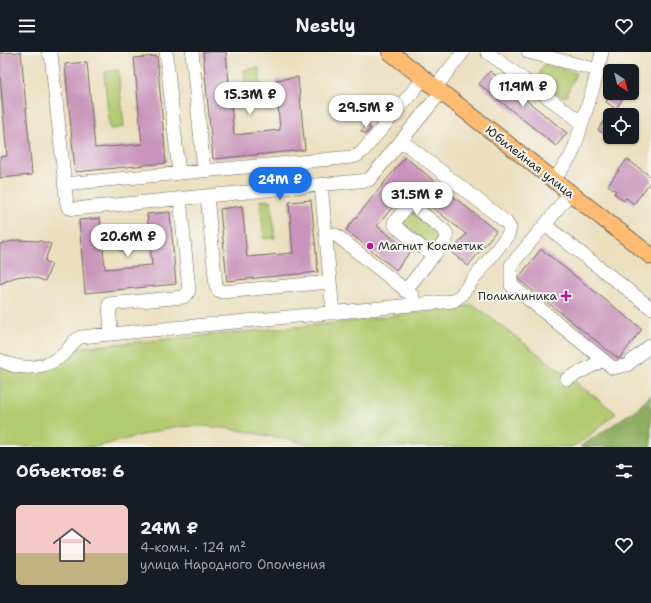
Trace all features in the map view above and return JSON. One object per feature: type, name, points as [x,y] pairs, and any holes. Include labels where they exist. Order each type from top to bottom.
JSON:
[{"type":"main road","name":"Юбилейная улица","points":[[390,52],[651,256]]},
{"type":"street","points":[[48,52],[51,54],[67,204],[69,208],[74,209],[369,180],[402,141],[433,86]]},
{"type":"street","points":[[166,52],[179,173]]},
{"type":"street","points":[[192,52],[204,171]]},
{"type":"street","points":[[64,182],[340,159],[358,155],[433,86],[463,52]]},
{"type":"street","points":[[487,52],[582,123]]},
{"type":"street","points":[[528,52],[598,70]]},
{"type":"street","points":[[554,180],[570,156],[582,123],[602,52]]},
{"type":"street","points":[[0,360],[23,368],[40,366],[47,364],[61,356],[77,338],[81,337],[425,304],[453,301],[458,299],[508,235],[510,228],[506,222],[402,141]]},
{"type":"street","points":[[321,184],[333,313]]},
{"type":"street","points":[[570,193],[511,265],[511,285],[613,368],[627,365],[651,345]]},
{"type":"street","points":[[208,196],[216,286],[218,290],[222,292],[330,282]]},
{"type":"street","points":[[111,334],[108,304],[183,297],[187,294],[189,290],[180,198]]},
{"type":"street","points":[[545,225],[651,308]]},
{"type":"street","points":[[326,233],[336,235],[405,291],[425,304]]},
{"type":"street","points":[[405,291],[433,256]]},
{"type":"street","points":[[567,379],[603,360]]},
{"type":"green space","points":[[544,64],[576,73],[566,97],[555,93],[536,81]]},
{"type":"green space","points":[[259,68],[262,102],[248,103],[244,70]]},
{"type":"green space","points":[[118,70],[124,127],[110,129],[104,72]]},
{"type":"green space","points":[[271,200],[275,238],[264,239],[260,201]]},
{"type":"green space","points":[[408,210],[440,235],[431,246],[400,221]]},
{"type":"green space","points":[[132,227],[134,251],[122,252],[119,228]]},
{"type":"green space","points":[[474,305],[616,413],[589,436],[572,447],[317,447],[296,441],[232,429],[203,426],[173,427],[95,447],[0,447],[0,366],[15,372],[73,348],[337,323]]},
{"type":"green space","points":[[651,395],[651,447],[580,447],[638,408]]},
{"type":"building","points":[[21,52],[32,175],[0,178],[0,157],[7,156],[0,77],[0,53]]},
{"type":"building","points":[[203,52],[226,52],[234,135],[280,130],[276,80],[298,77],[305,150],[213,159]]},
{"type":"building","points":[[157,56],[166,163],[75,172],[65,64],[87,62],[95,148],[142,144],[134,58]]},
{"type":"building","points":[[490,71],[567,133],[556,146],[479,84]]},
{"type":"building","points":[[607,100],[622,100],[617,108],[606,102]]},
{"type":"building","points":[[603,122],[603,133],[598,130]]},
{"type":"building","points":[[366,124],[371,128],[366,134],[361,131]]},
{"type":"building","points":[[405,157],[496,231],[468,266],[451,252],[466,234],[408,188],[377,226],[410,252],[396,270],[346,230]]},
{"type":"building","points":[[627,159],[651,177],[651,181],[634,204],[626,198],[624,201],[614,193],[616,191],[608,185]]},
{"type":"building","points":[[311,200],[318,272],[227,281],[220,209],[242,206],[247,257],[293,253],[289,202]]},
{"type":"building","points":[[170,212],[176,284],[85,293],[79,220],[100,218],[105,269],[152,265],[147,214]]},
{"type":"building","points":[[17,240],[40,241],[51,244],[45,261],[52,264],[45,281],[33,277],[21,276],[0,284],[0,244]]},
{"type":"building","points":[[541,249],[642,329],[619,359],[519,280],[519,277]]},
{"type":"place","name":"Магнит Косметик","points":[[370,246]]},
{"type":"place","name":"Поликлиника","points":[[566,296]]}]
